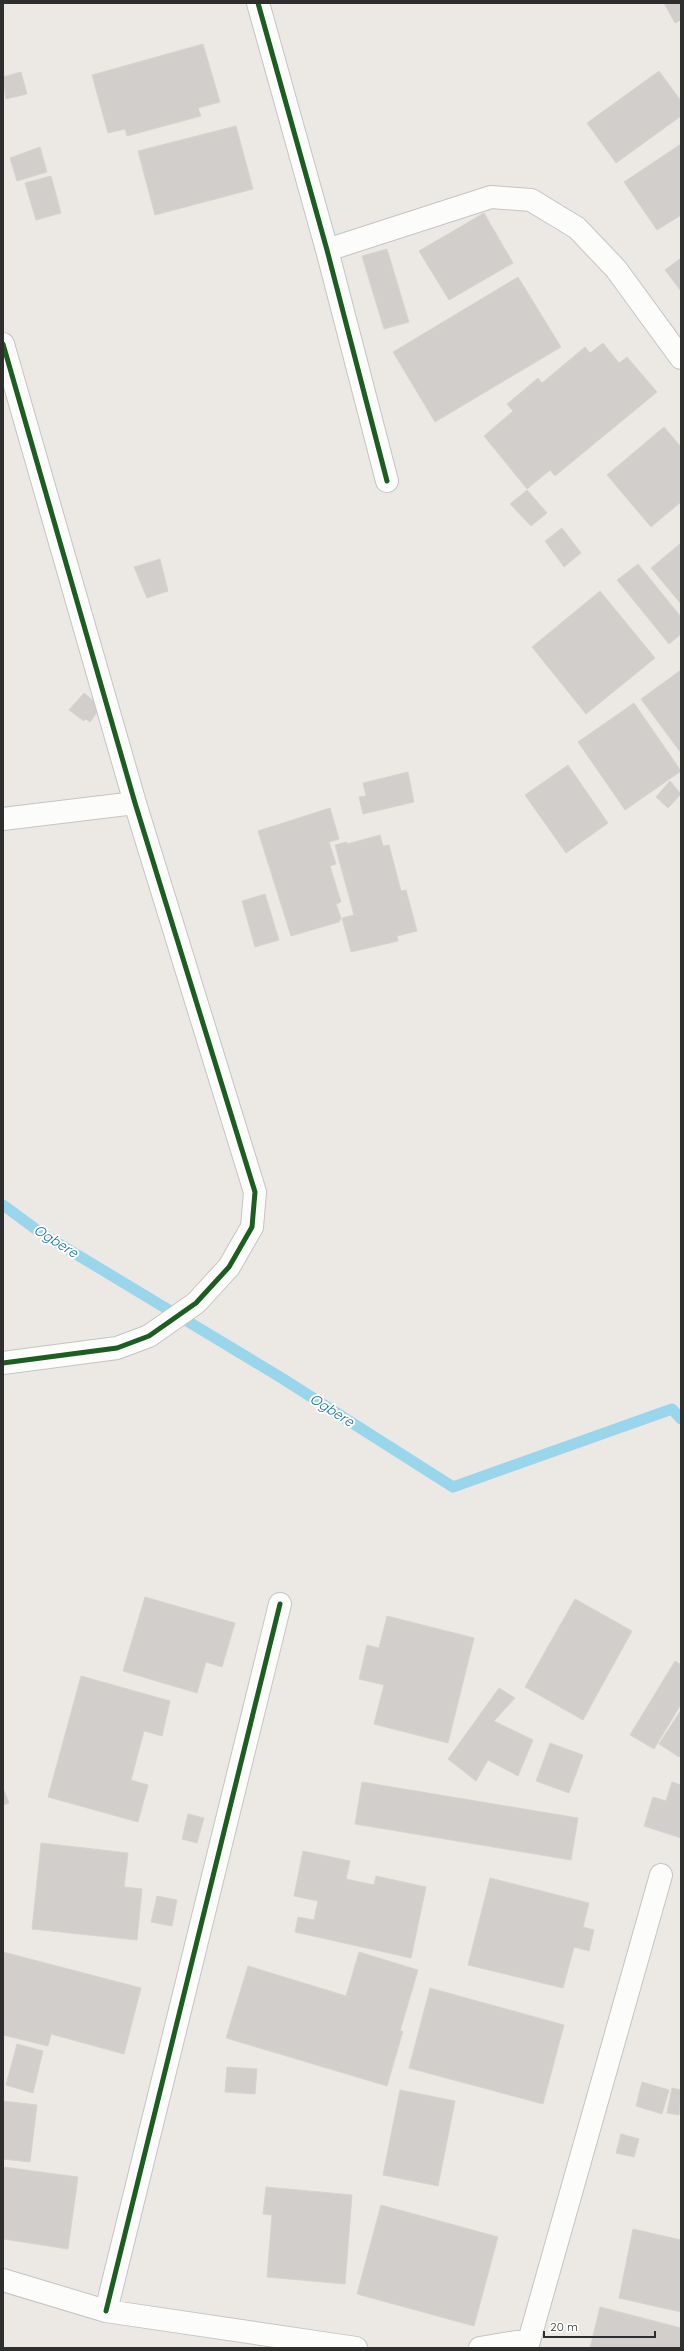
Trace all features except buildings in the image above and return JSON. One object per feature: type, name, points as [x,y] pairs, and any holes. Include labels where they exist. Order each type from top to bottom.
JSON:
[{"type":"street","points":[[258,3],[326,250],[387,481]]},
{"type":"street","points":[[326,250],[491,197],[531,200],[577,228],[616,269],[681,358]]},
{"type":"street","points":[[3,344],[136,803],[255,1192],[252,1227],[229,1267],[196,1303],[149,1336],[116,1348],[3,1364]]},
{"type":"street","points":[[3,819],[136,803]]},
{"type":"street","points":[[106,2311],[280,1604]]},
{"type":"street","points":[[480,2348],[528,2344],[661,1875]]},
{"type":"street","points":[[3,2280],[106,2311],[356,2348]]},
{"type":"waterway","name":"Ogbere","points":[[3,1205],[41,1233],[280,1377],[453,1487],[672,1409],[681,1419]]},
{"type":"cycle path","points":[[258,3],[327,250],[387,481]]},
{"type":"cycle path","points":[[3,344],[135,803],[255,1192],[252,1227],[229,1267],[196,1303],[149,1336],[117,1348],[3,1363]]},
{"type":"cycle path","points":[[106,2311],[280,1604]]}]
